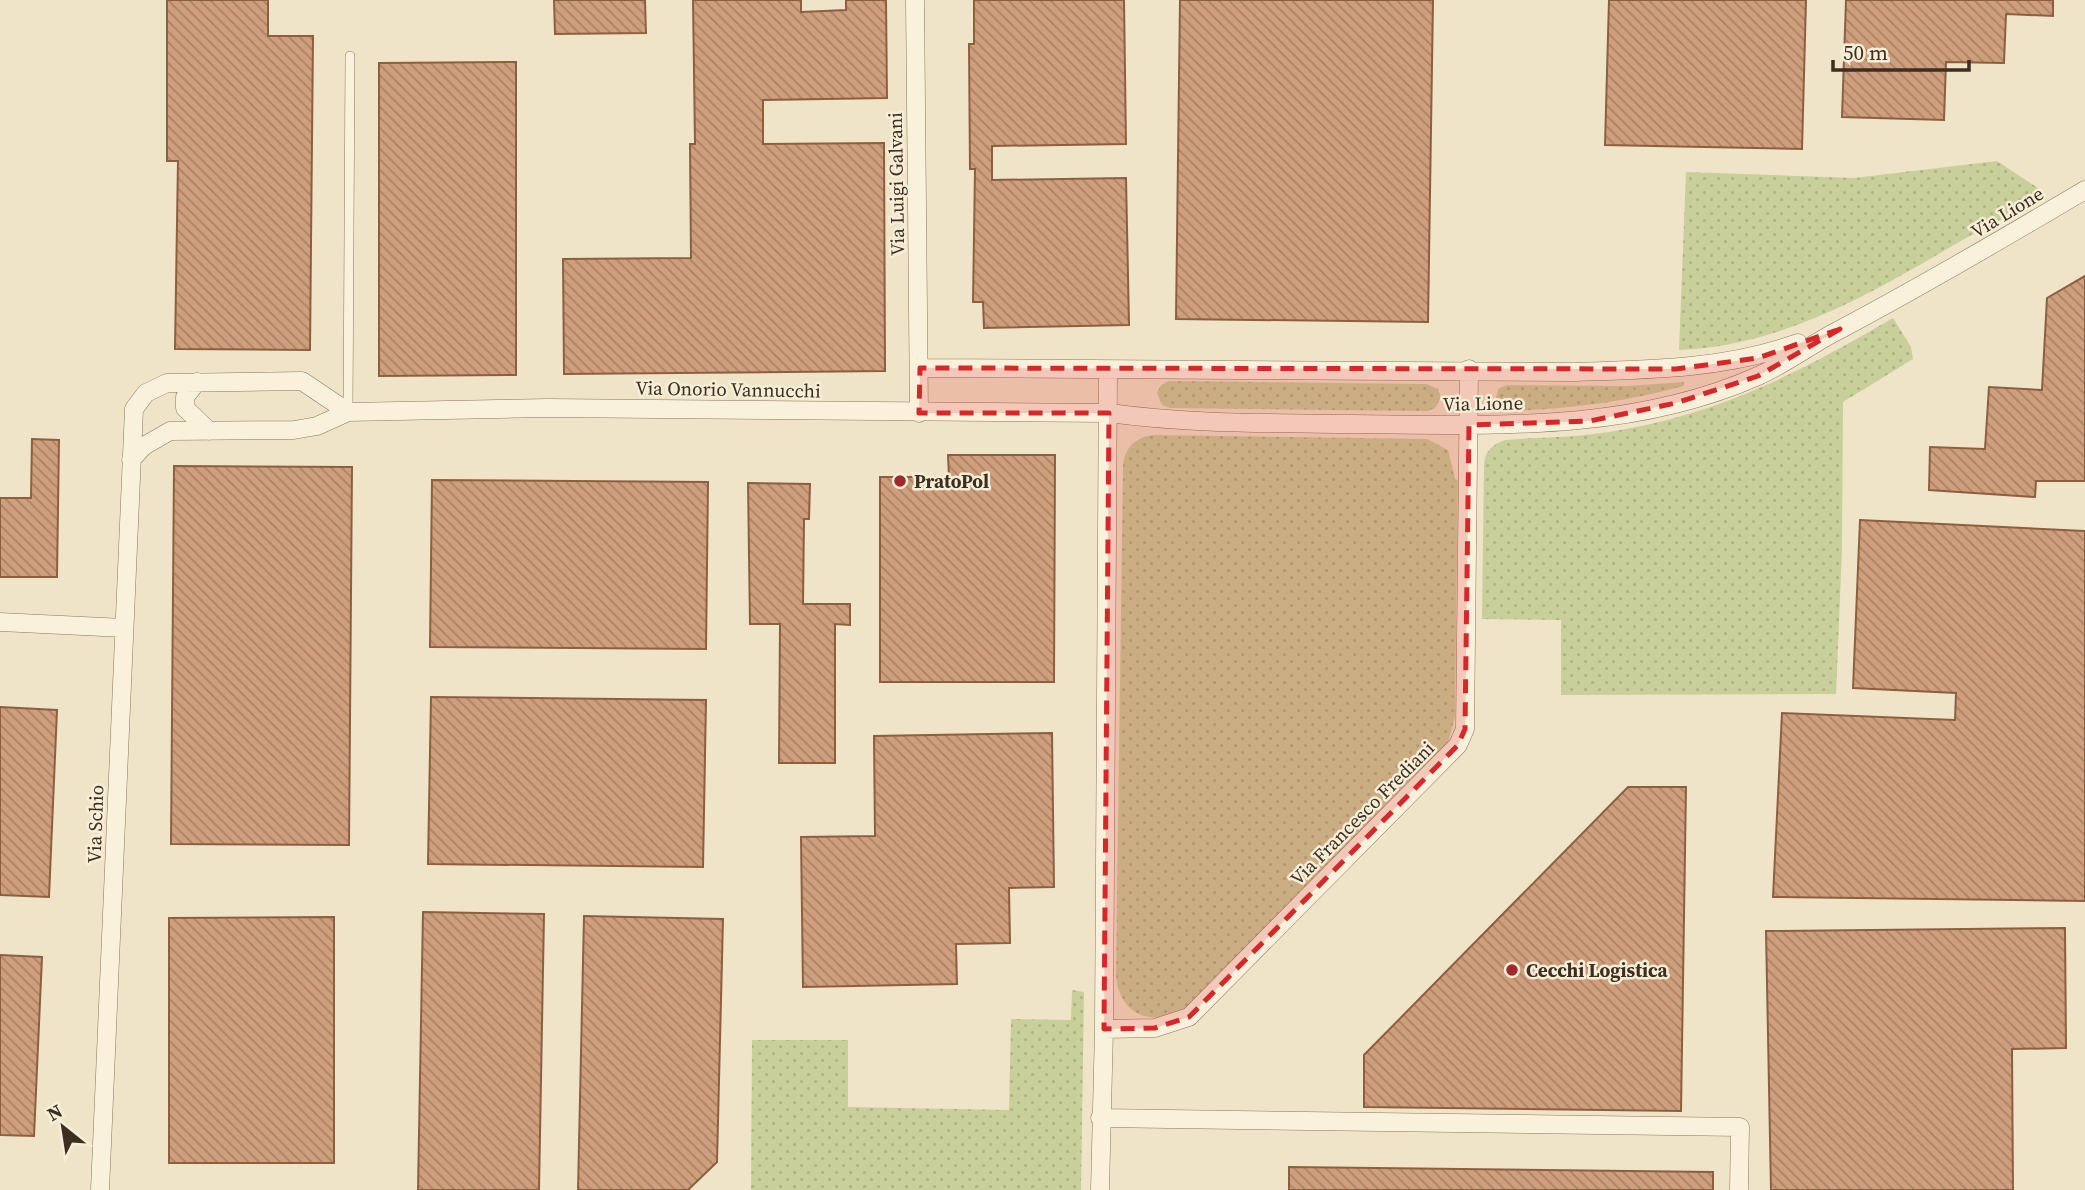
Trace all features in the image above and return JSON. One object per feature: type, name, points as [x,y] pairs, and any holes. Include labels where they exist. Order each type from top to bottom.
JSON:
[{"type":"street","name":"Via Luigi Galvani","points":[[915,0],[919,413]]},
{"type":"street","name":"Via Lione","points":[[1109,413],[1172,422],[1469,425],[1590,421],[1666,406],[1758,376],[1840,329],[1894,303],[2085,190]]},
{"type":"street","name":"Via Lione","points":[[1108,370],[1469,369],[1572,372],[1676,369],[1758,358],[1840,329]]},
{"type":"street","points":[[920,368],[1108,370],[1104,1029],[1100,1190]]},
{"type":"street","name":"Via Francesco Frediani","points":[[1104,1029],[1155,1028],[1189,1017],[1458,745],[1465,729],[1469,369]]},
{"type":"street","points":[[131,460],[134,409],[138,400],[167,383],[302,381],[348,412]]},
{"type":"street","points":[[197,382],[185,397],[185,408],[209,431]]},
{"type":"street","name":"Via Onorio Vannucchi","points":[[131,460],[144,446],[170,431],[304,429],[348,412],[548,408],[1109,413]]},
{"type":"street","name":"Via Schio","points":[[100,1190],[131,460]]},
{"type":"street","points":[[0,622],[124,628]]},
{"type":"street","points":[[1100,1118],[1740,1128],[1739,1190]]},
{"type":"lane","points":[[348,412],[350,56]]},
{"type":"highlighted area","points":[[1840,329],[1758,376],[1676,403],[1590,421],[1469,425],[1465,729],[1458,745],[1189,1017],[1155,1028],[1104,1029],[1109,413],[919,413],[920,368],[1676,369],[1758,358]]},
{"type":"green space","points":[[1997,161],[2044,192],[2006,217],[1899,277],[1829,312],[1756,338],[1679,350],[1686,172],[1854,178]]},
{"type":"green space","points":[[1893,318],[1911,347],[1913,359],[1843,402],[1842,549],[1836,694],[1561,695],[1561,620],[1482,619],[1484,464],[1486,455],[1493,446],[1505,440],[1589,435],[1681,416],[1753,391],[1788,375]]},
{"type":"green space","points":[[1169,381],[1427,384],[1438,389],[1441,397],[1435,408],[1427,411],[1170,408],[1162,405],[1157,393],[1161,385]]},
{"type":"green space","points":[[1684,382],[1684,386],[1662,392],[1574,406],[1508,411],[1500,408],[1495,401],[1499,388],[1507,385],[1627,386]]},
{"type":"green space","points":[[1152,435],[1427,439],[1448,450],[1455,479],[1458,480],[1455,716],[1448,743],[1189,1006],[1164,1017],[1141,1015],[1131,1009],[1118,989],[1116,974],[1123,467],[1125,455],[1131,445]]},
{"type":"green space","points":[[1072,990],[1084,992],[1081,1190],[751,1190],[752,1040],[848,1040],[848,1107],[1009,1110],[1011,1019],[1071,1020]]},
{"type":"building","points":[[167,0],[268,0],[268,36],[313,36],[310,350],[175,349],[178,161],[167,161]]},
{"type":"building","points":[[554,0],[645,0],[646,33],[555,34]]},
{"type":"building","points":[[693,0],[801,0],[801,12],[846,10],[846,0],[886,0],[887,98],[763,100],[763,144],[884,143],[885,371],[564,374],[563,259],[691,258],[690,144],[695,144]]},
{"type":"building","points":[[974,0],[1124,0],[1126,144],[992,146],[992,180],[1126,178],[1129,325],[984,328],[983,302],[973,302],[975,169],[970,169],[969,44],[974,44]]},
{"type":"building","points":[[1180,0],[1433,0],[1428,322],[1176,319]]},
{"type":"building","points":[[1609,0],[1806,0],[1802,149],[1605,145]]},
{"type":"building","points":[[1846,0],[2053,0],[2053,16],[2006,14],[2004,63],[1946,62],[1944,120],[1842,117]]},
{"type":"building","points":[[516,62],[516,375],[379,376],[379,63]]},
{"type":"building","points":[[2085,276],[2085,481],[2036,481],[2035,497],[1929,490],[1930,447],[1985,449],[1989,387],[2042,390],[2047,298]]},
{"type":"building","points":[[32,439],[59,440],[57,577],[0,577],[0,498],[31,498]]},
{"type":"building","points":[[948,455],[1055,455],[1054,682],[880,682],[880,477],[949,477]]},
{"type":"building","points":[[174,466],[352,467],[349,845],[171,844]]},
{"type":"building","points":[[432,480],[708,482],[706,649],[430,647]]},
{"type":"building","points":[[748,483],[810,484],[809,519],[804,519],[803,604],[850,604],[850,625],[835,624],[835,763],[779,763],[780,624],[750,624]]},
{"type":"building","points":[[1860,520],[2085,531],[2085,901],[1773,897],[1782,713],[1955,720],[1956,693],[1853,688]]},
{"type":"building","points":[[431,697],[706,700],[703,867],[428,864]]},
{"type":"building","points":[[0,707],[57,710],[49,897],[0,895]]},
{"type":"building","points":[[1052,733],[1054,887],[1009,888],[1010,943],[956,944],[957,984],[803,987],[801,837],[875,836],[874,736]]},
{"type":"building","points":[[1628,787],[1686,787],[1681,1111],[1364,1107],[1364,1055]]},
{"type":"building","points":[[423,912],[544,914],[539,1190],[418,1190]]},
{"type":"building","points":[[584,916],[723,919],[717,1162],[688,1190],[578,1190]]},
{"type":"building","points":[[334,917],[334,1163],[169,1163],[169,918]]},
{"type":"building","points":[[2065,928],[2066,1048],[2012,1049],[2013,1190],[1771,1190],[1766,931]]},
{"type":"building","points":[[0,955],[42,957],[34,1136],[0,1135]]},
{"type":"building","points":[[1289,1167],[1713,1172],[1713,1190],[1289,1190]]},
{"type":"place","name":"PratoPol","points":[[900,481]]},
{"type":"place","name":"Cecchi Logistica","points":[[1512,970]]}]
